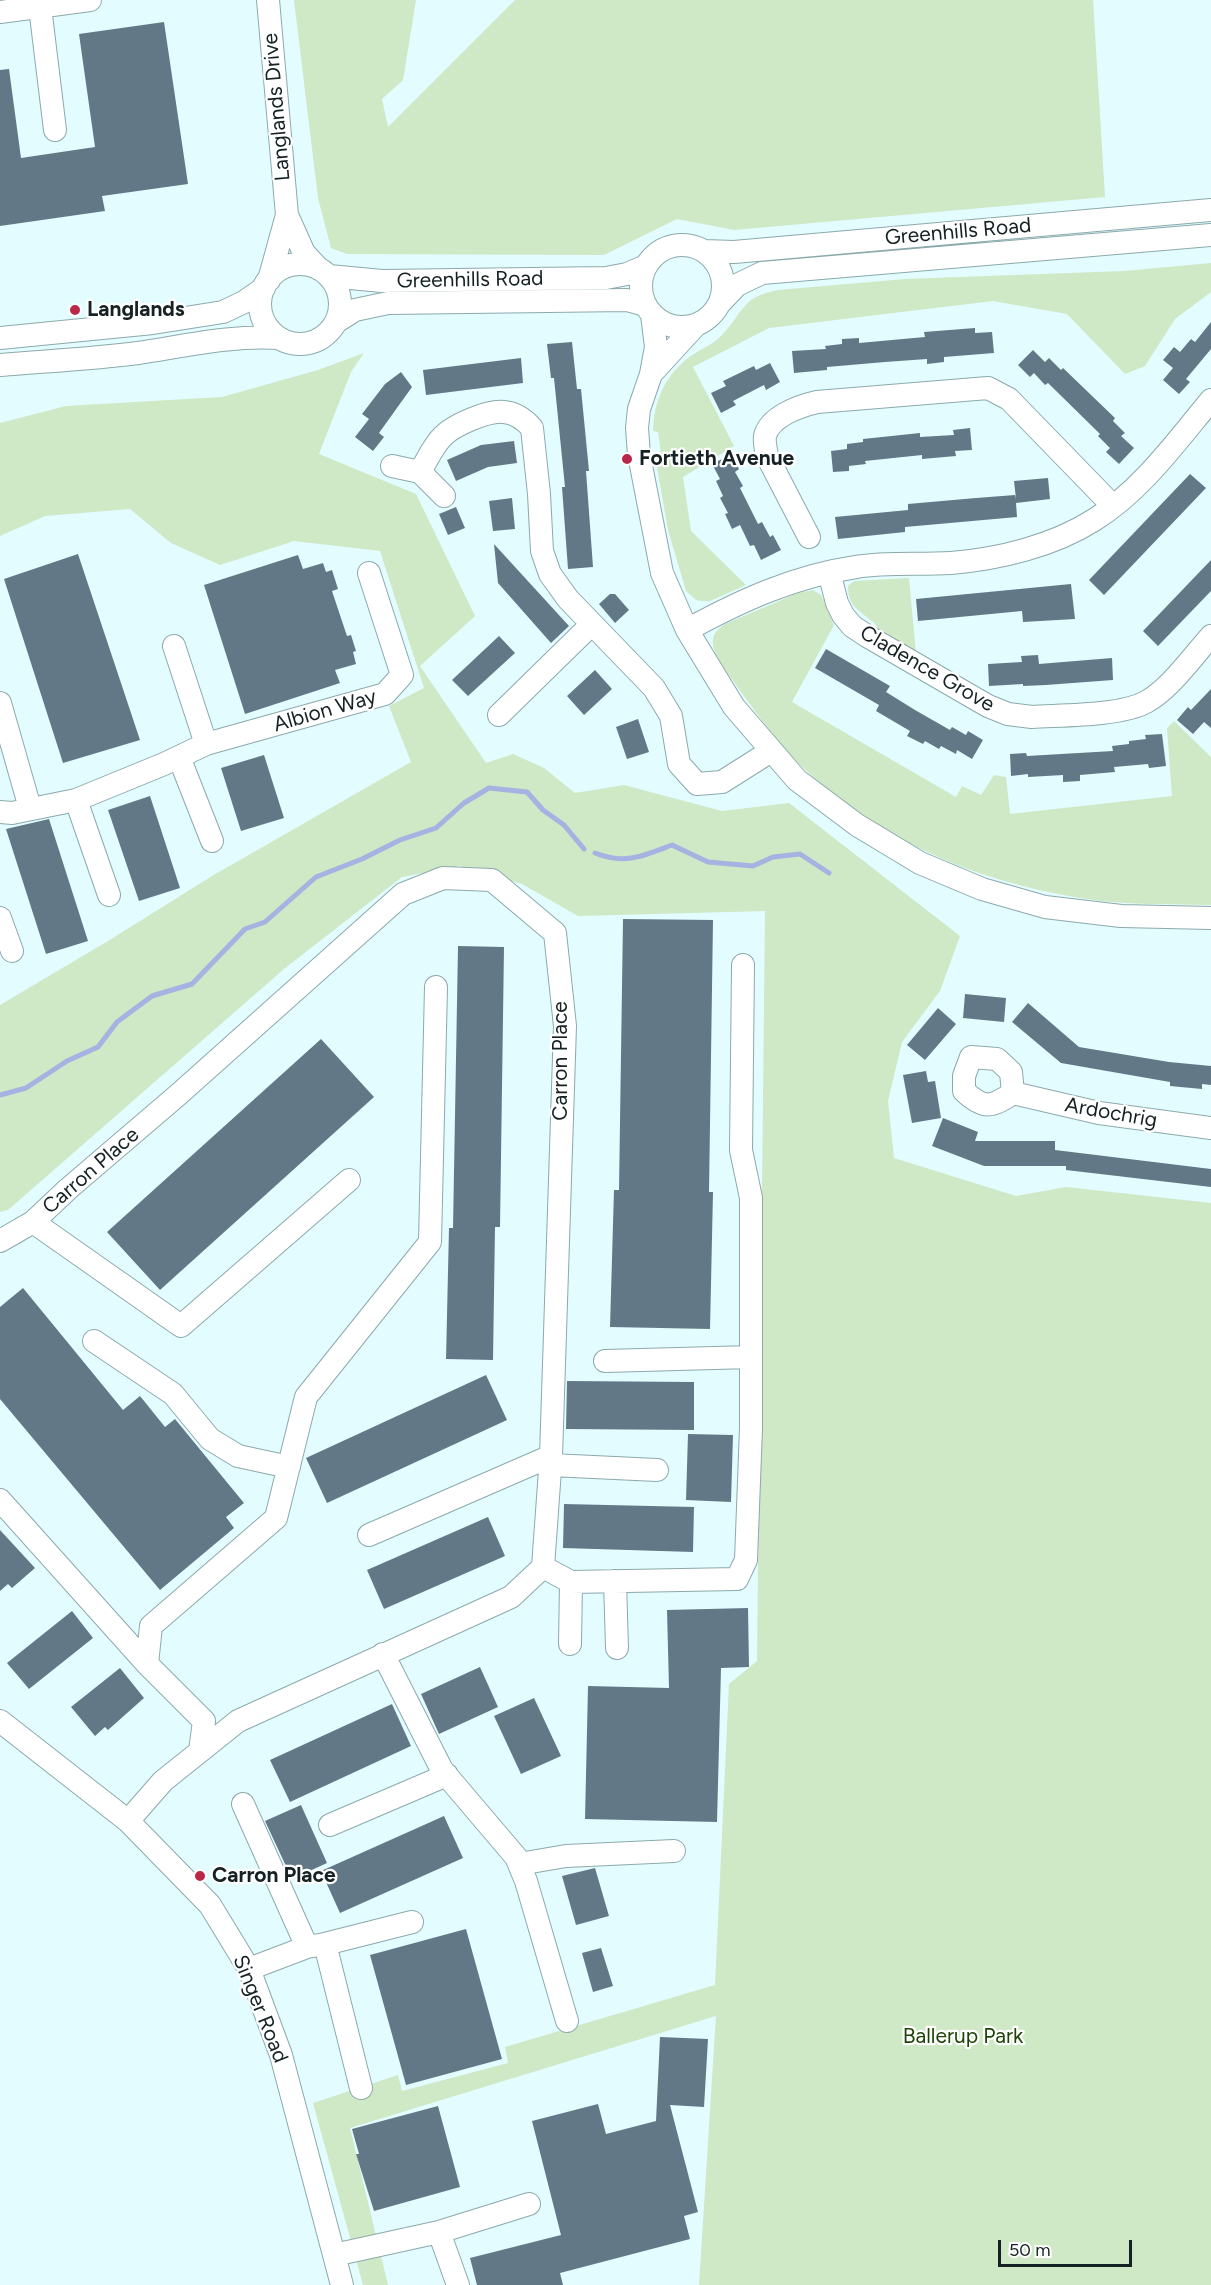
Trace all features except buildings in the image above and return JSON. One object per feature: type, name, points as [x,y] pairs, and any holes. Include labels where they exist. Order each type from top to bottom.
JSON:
[{"type":"street","points":[[0,12],[90,0]]},
{"type":"street","name":"Langlands Drive","points":[[268,0],[287,215],[304,253],[324,272]]},
{"type":"street","points":[[40,7],[55,130]]},
{"type":"street","name":"Greenhills Road","points":[[704,251],[734,252],[1211,210]]},
{"type":"street","name":"Langlands Drive","points":[[266,284],[287,215]]},
{"type":"street","name":"Greenhills Road","points":[[719,304],[737,285],[762,273],[1211,235]]},
{"type":"street","points":[[651,374],[696,325],[711,315],[723,293],[720,269],[714,259],[704,251],[692,246],[678,245],[665,248],[654,256],[646,266],[641,286],[649,310],[656,347],[651,374],[639,409],[637,428],[639,455],[662,573],[687,630],[734,706],[797,780],[857,825],[920,863],[982,889],[1045,907],[1121,916],[1211,918]]},
{"type":"street","points":[[0,338],[153,323],[223,312],[244,302],[277,272],[297,264],[324,272],[340,297],[340,309],[336,322],[328,333],[317,340],[298,343],[279,338],[256,336],[135,353],[0,365]]},
{"type":"street","name":"Greenhills Road","points":[[324,272],[382,281],[606,278],[627,274],[646,266]]},
{"type":"street","points":[[266,284],[260,304],[263,317],[269,329],[279,338]]},
{"type":"street","name":"Greenhills Road","points":[[336,322],[355,310],[388,303],[627,300],[649,310]]},
{"type":"street","points":[[649,310],[662,322],[673,327],[696,325]]},
{"type":"street","points":[[809,537],[767,456],[765,434],[772,425],[801,406],[818,402],[988,388],[1009,399],[1113,506]]},
{"type":"street","points":[[687,630],[750,597],[788,583],[829,572],[859,567],[953,563],[990,558],[1028,549],[1061,536],[1094,520],[1113,506],[1166,454],[1211,400]]},
{"type":"street","points":[[420,472],[435,445],[446,433],[471,419],[501,411],[516,414],[526,420],[532,428],[542,551],[550,574],[568,599],[654,687],[671,716],[679,764],[697,784],[722,782],[771,751]]},
{"type":"street","points":[[392,466],[420,472],[444,496]]},
{"type":"street","name":"Cladence Grove","points":[[829,572],[837,603],[852,626],[988,706],[1008,714],[1020,716],[1112,710],[1145,702],[1164,687],[1211,636]]},
{"type":"street","name":"Albion Way","points":[[0,812],[12,813],[76,800],[206,744],[385,694],[402,675],[369,573]]},
{"type":"street","points":[[499,715],[592,624]]},
{"type":"street","points":[[174,646],[206,744]]},
{"type":"street","points":[[0,703],[30,808]]},
{"type":"street","points":[[179,757],[212,841]]},
{"type":"street","points":[[76,800],[109,895]]},
{"type":"street","name":"Carron Place","points":[[0,1241],[33,1222],[404,894],[443,879],[492,880],[555,933],[564,1015],[551,1460],[543,1567]]},
{"type":"street","points":[[0,918],[12,951]]},
{"type":"street","points":[[128,1821],[163,1781],[238,1721],[511,1597],[543,1567],[571,1582],[737,1579],[746,1560],[751,1357],[751,1198],[741,1150],[742,965]]},
{"type":"street","points":[[147,1664],[151,1626],[276,1518],[306,1397],[430,1242],[436,987]]},
{"type":"street","name":"Ardochrig","points":[[1013,1093],[1100,1113],[1211,1128]]},
{"type":"street","name":"Carron Place","points":[[33,1222],[181,1326],[349,1180]]},
{"type":"street","points":[[94,1341],[173,1394],[210,1439],[238,1456],[289,1467]]},
{"type":"street","points":[[605,1361],[751,1357]]},
{"type":"street","points":[[369,1535],[551,1460],[657,1470]]},
{"type":"street","points":[[0,1500],[147,1664],[204,1720],[200,1751]]},
{"type":"street","points":[[615,1581],[617,1648]]},
{"type":"street","points":[[570,1644],[571,1582]]},
{"type":"street","points":[[384,1654],[442,1770],[516,1857],[526,1881],[567,2021]]},
{"type":"street","name":"Singer Road","points":[[0,1721],[128,1821],[210,1905],[249,1969],[281,2055],[342,2285]]},
{"type":"street","points":[[330,1825],[447,1775]]},
{"type":"street","points":[[243,1804],[316,1946],[361,2088]]},
{"type":"street","points":[[519,1864],[566,1856],[674,1851]]},
{"type":"street","points":[[249,1969],[316,1946],[412,1922]]},
{"type":"street","points":[[334,2255],[440,2232],[529,2204]]},
{"type":"street","points":[[440,2232],[458,2285]]},
{"type":"green space","points":[[294,0],[416,0],[403,80],[382,99],[388,127],[515,0],[1093,0],[1105,197],[734,230],[677,219],[604,255],[347,254],[331,248],[318,198]]},
{"type":"green space","points":[[1211,263],[1211,292],[1175,319],[1145,366],[1125,374],[1067,314],[993,301],[769,328],[693,367],[734,446],[683,477],[691,531],[746,585],[710,601],[696,600],[686,591],[668,530],[655,456],[661,454],[658,432],[653,431],[658,400],[667,382],[680,365],[718,339],[750,301],[778,290],[905,279],[1124,271]]},
{"type":"green space","name":"Ballerup Park","points":[[364,353],[351,372],[319,454],[416,494],[475,616],[420,666],[486,763],[513,754],[544,768],[575,793],[624,785],[722,811],[789,803],[960,936],[940,991],[902,1042],[888,1101],[894,1158],[1016,1196],[1066,1187],[1211,1203],[1211,2285],[699,2285],[716,2016],[350,2128],[388,2285],[363,2285],[313,2103],[398,2075],[402,2091],[508,2063],[505,2047],[715,1985],[729,1684],[757,1661],[765,911],[578,916],[522,884],[460,866],[402,877],[284,969],[8,1210],[0,1212],[0,1005],[212,876],[411,762],[389,706],[424,688],[380,551],[294,541],[220,565],[171,543],[130,509],[45,516],[0,536],[0,423],[66,406],[222,397],[318,370]]},
{"type":"green space","points":[[909,578],[916,653],[884,636],[874,623],[853,604],[848,586],[854,581]]},
{"type":"green space","points":[[813,590],[821,595],[834,625],[792,702],[956,797],[962,786],[981,795],[994,775],[1006,777],[1010,814],[1172,796],[1167,728],[1174,721],[1211,757],[1211,905],[1102,901],[1023,886],[984,875],[910,844],[875,824],[842,801],[811,775],[773,734],[717,658],[713,643],[714,635],[725,624],[798,593]]},
{"type":"waterway","points":[[0,1095],[26,1088],[67,1061],[98,1047],[117,1022],[152,996],[192,984],[245,929],[265,922],[316,877],[362,859],[400,840],[436,828],[464,803],[489,788],[527,792],[543,810],[564,825],[584,849]]},
{"type":"waterway","points":[[595,853],[625,859],[643,856],[672,845],[708,862],[753,866],[773,857],[800,854],[829,873]]},
{"type":"place","name":"Langlands","points":[[75,310]]},
{"type":"place","name":"Fortieth Avenue","points":[[627,459]]},
{"type":"place","name":"Carron Place","points":[[200,1876]]}]
